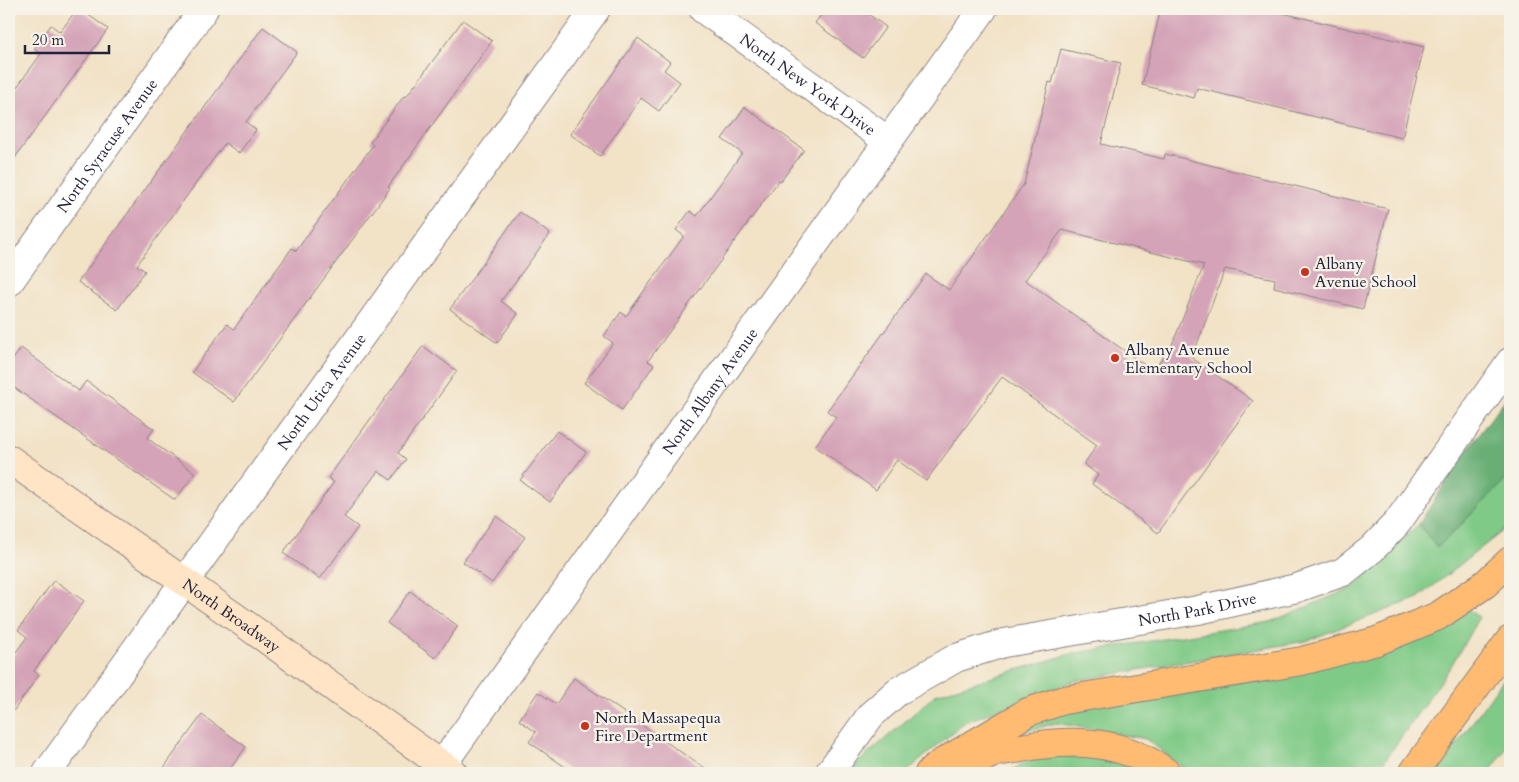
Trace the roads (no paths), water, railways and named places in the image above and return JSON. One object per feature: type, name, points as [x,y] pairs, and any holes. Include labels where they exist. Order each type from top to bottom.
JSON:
[{"type":"highway","points":[[929,773],[940,764],[1028,712],[1064,700],[1302,661],[1377,641],[1438,616],[1485,584],[1510,561]]},
{"type":"highway","points":[[1413,773],[1510,640]]},
{"type":"highway","points":[[963,773],[991,754],[1050,742],[1097,744],[1129,751],[1152,762],[1168,773]]},
{"type":"main road","name":"North Broadway","points":[[9,459],[184,582],[444,771]]},
{"type":"street","name":"North Syracuse Avenue","points":[[9,282],[204,9]]},
{"type":"street","name":"North Utica Avenue","points":[[47,773],[596,9]]},
{"type":"street","name":"North New York Drive","points":[[703,9],[888,141]]},
{"type":"street","name":"North Albany Avenue","points":[[444,771],[983,9]]},
{"type":"street","name":"North Park Drive","points":[[829,773],[871,715],[898,691],[956,658],[1004,643],[1198,610],[1298,588],[1343,572],[1372,549],[1397,523],[1510,362]]},
{"type":"place","name":"Albany Avenue School","points":[[1305,272]]},
{"type":"place","name":"Albany Avenue Elementary School","points":[[1115,358]]},
{"type":"place","name":"North Massapequa Fire Department","points":[[585,726]]}]
